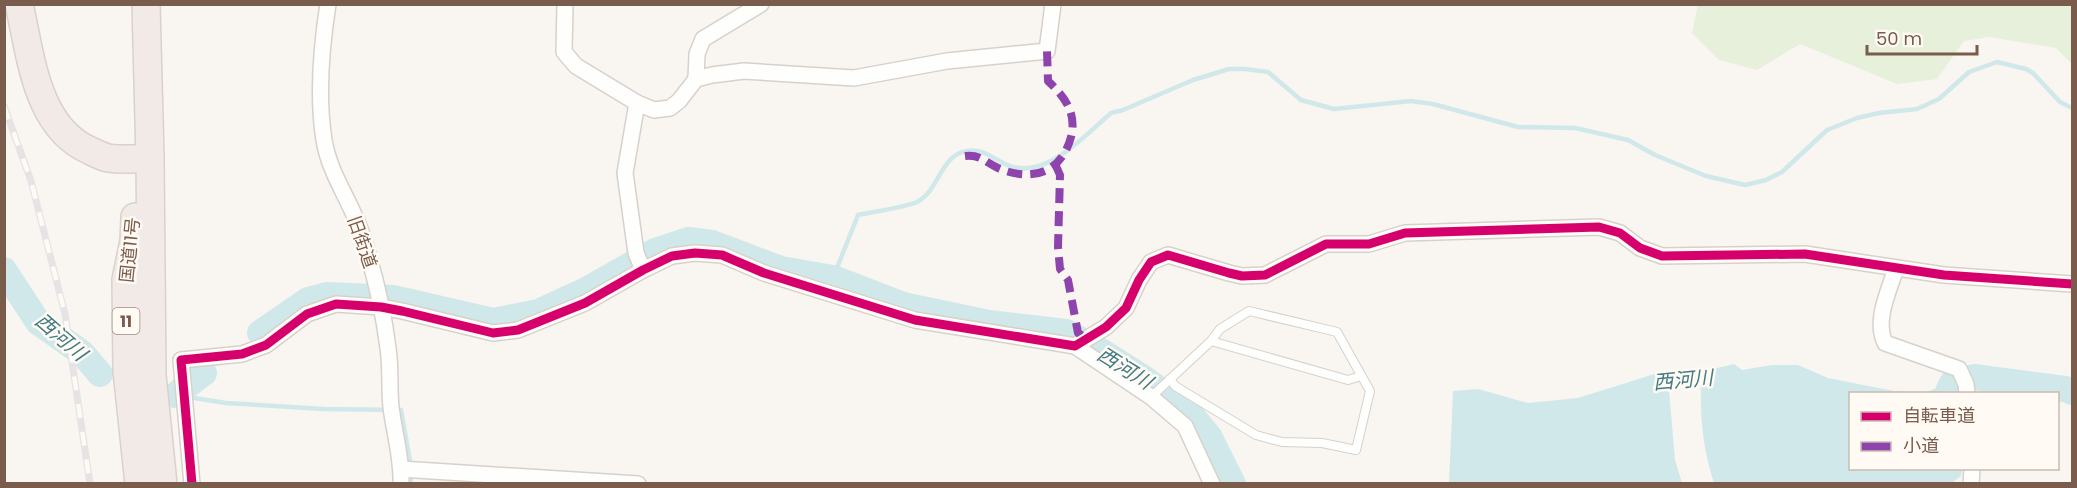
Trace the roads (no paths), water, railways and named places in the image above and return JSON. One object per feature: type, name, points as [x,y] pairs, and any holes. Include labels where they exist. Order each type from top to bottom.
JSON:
[{"type":"highway","points":[[19,4],[41,96],[51,117],[64,134],[83,148],[107,158],[143,158]]},
{"type":"highway","name":"国道11号","points":[[139,483],[126,360],[126,280],[134,241],[143,158],[147,52],[146,4]]},
{"type":"highway","name":"国道11号","points":[[143,158],[152,375],[162,483]]},
{"type":"street","name":"旧街道","points":[[328,4],[323,33],[320,95],[324,141],[330,163],[360,228],[377,289],[389,350],[390,399],[393,419],[406,473]]},
{"type":"street","points":[[565,4],[564,52],[576,66],[636,103],[654,110],[670,108],[679,101],[696,79],[697,54],[703,39],[761,4]]},
{"type":"street","points":[[696,79],[744,71],[854,78],[947,61],[1047,51],[1053,4]]},
{"type":"street","points":[[636,103],[625,173],[640,263]]},
{"type":"street","points":[[1079,343],[1106,327],[1126,308],[1138,280],[1150,262],[1168,255],[1242,276],[1265,275],[1326,243],[1369,244],[1405,233],[1599,227],[1620,232],[1640,248],[1662,256],[1805,254],[1944,275],[2073,284]]},
{"type":"street","points":[[192,483],[181,360],[242,354],[266,345],[307,314],[336,304],[381,307],[494,333],[518,330],[585,303],[640,263],[695,253],[722,255],[764,273],[915,320],[1079,343],[1153,395],[1185,426],[1212,483]]},
{"type":"street","points":[[1896,268],[1882,315],[1880,332],[1885,343],[1959,369],[1966,389]]},
{"type":"street","points":[[406,473],[638,483]]},
{"type":"lane","points":[[1153,395],[1220,329],[1249,311],[1337,332],[1370,392],[1356,450],[1322,443],[1282,442],[1256,435],[1175,386],[1170,379]]},
{"type":"lane","points":[[1211,340],[1348,380],[1361,376]]},
{"type":"water","points":[[1734,364],[1742,370],[1772,365],[1798,365],[1828,378],[1910,392],[1849,392],[1849,470],[1962,470],[1961,476],[1945,484],[1714,483],[1703,434],[1701,383],[1699,380],[1682,379],[1656,382],[1652,388],[1669,390],[1675,460],[1682,483],[1449,483],[1453,391],[1478,389],[1528,403],[1578,398],[1664,371],[1709,370]]},
{"type":"water","points":[[1951,379],[1954,392],[1927,392],[1941,386]]},
{"type":"waterway","points":[[833,278],[858,215],[917,202],[931,190],[945,166],[958,154],[972,150],[978,151],[1005,164],[1020,168],[1034,167],[1062,154],[1111,113],[1193,80],[1229,69],[1268,72],[1301,100],[1334,109],[1411,101],[1433,104],[1518,127],[1575,128],[1628,140],[1655,155],[1706,176],[1745,185],[1766,180],[1782,172],[1827,130],[1857,118],[1917,109],[1939,99],[1969,72],[1997,62],[2033,73],[2060,102],[2072,108]]},
{"type":"waterway","name":"西河川","points":[[260,333],[308,300],[327,295],[393,298],[493,321],[538,312],[586,290],[655,251],[688,240],[712,243],[781,269],[833,278],[903,305],[989,323],[1066,332],[1145,379],[1189,412],[1209,436],[1233,484]]},
{"type":"waterway","name":"西河川","points":[[4,270],[38,322],[82,353],[100,374]]},
{"type":"waterway","name":"西河川","points":[[175,395],[204,373]]},
{"type":"waterway","name":"西河川","points":[[1948,392],[1952,383],[1974,377],[2065,389],[2072,392]]},
{"type":"waterway","points":[[188,397],[226,403],[323,409],[401,410],[410,461],[411,484]]},
{"type":"railway","points":[[4,106],[31,181],[65,314],[90,484]]}]
